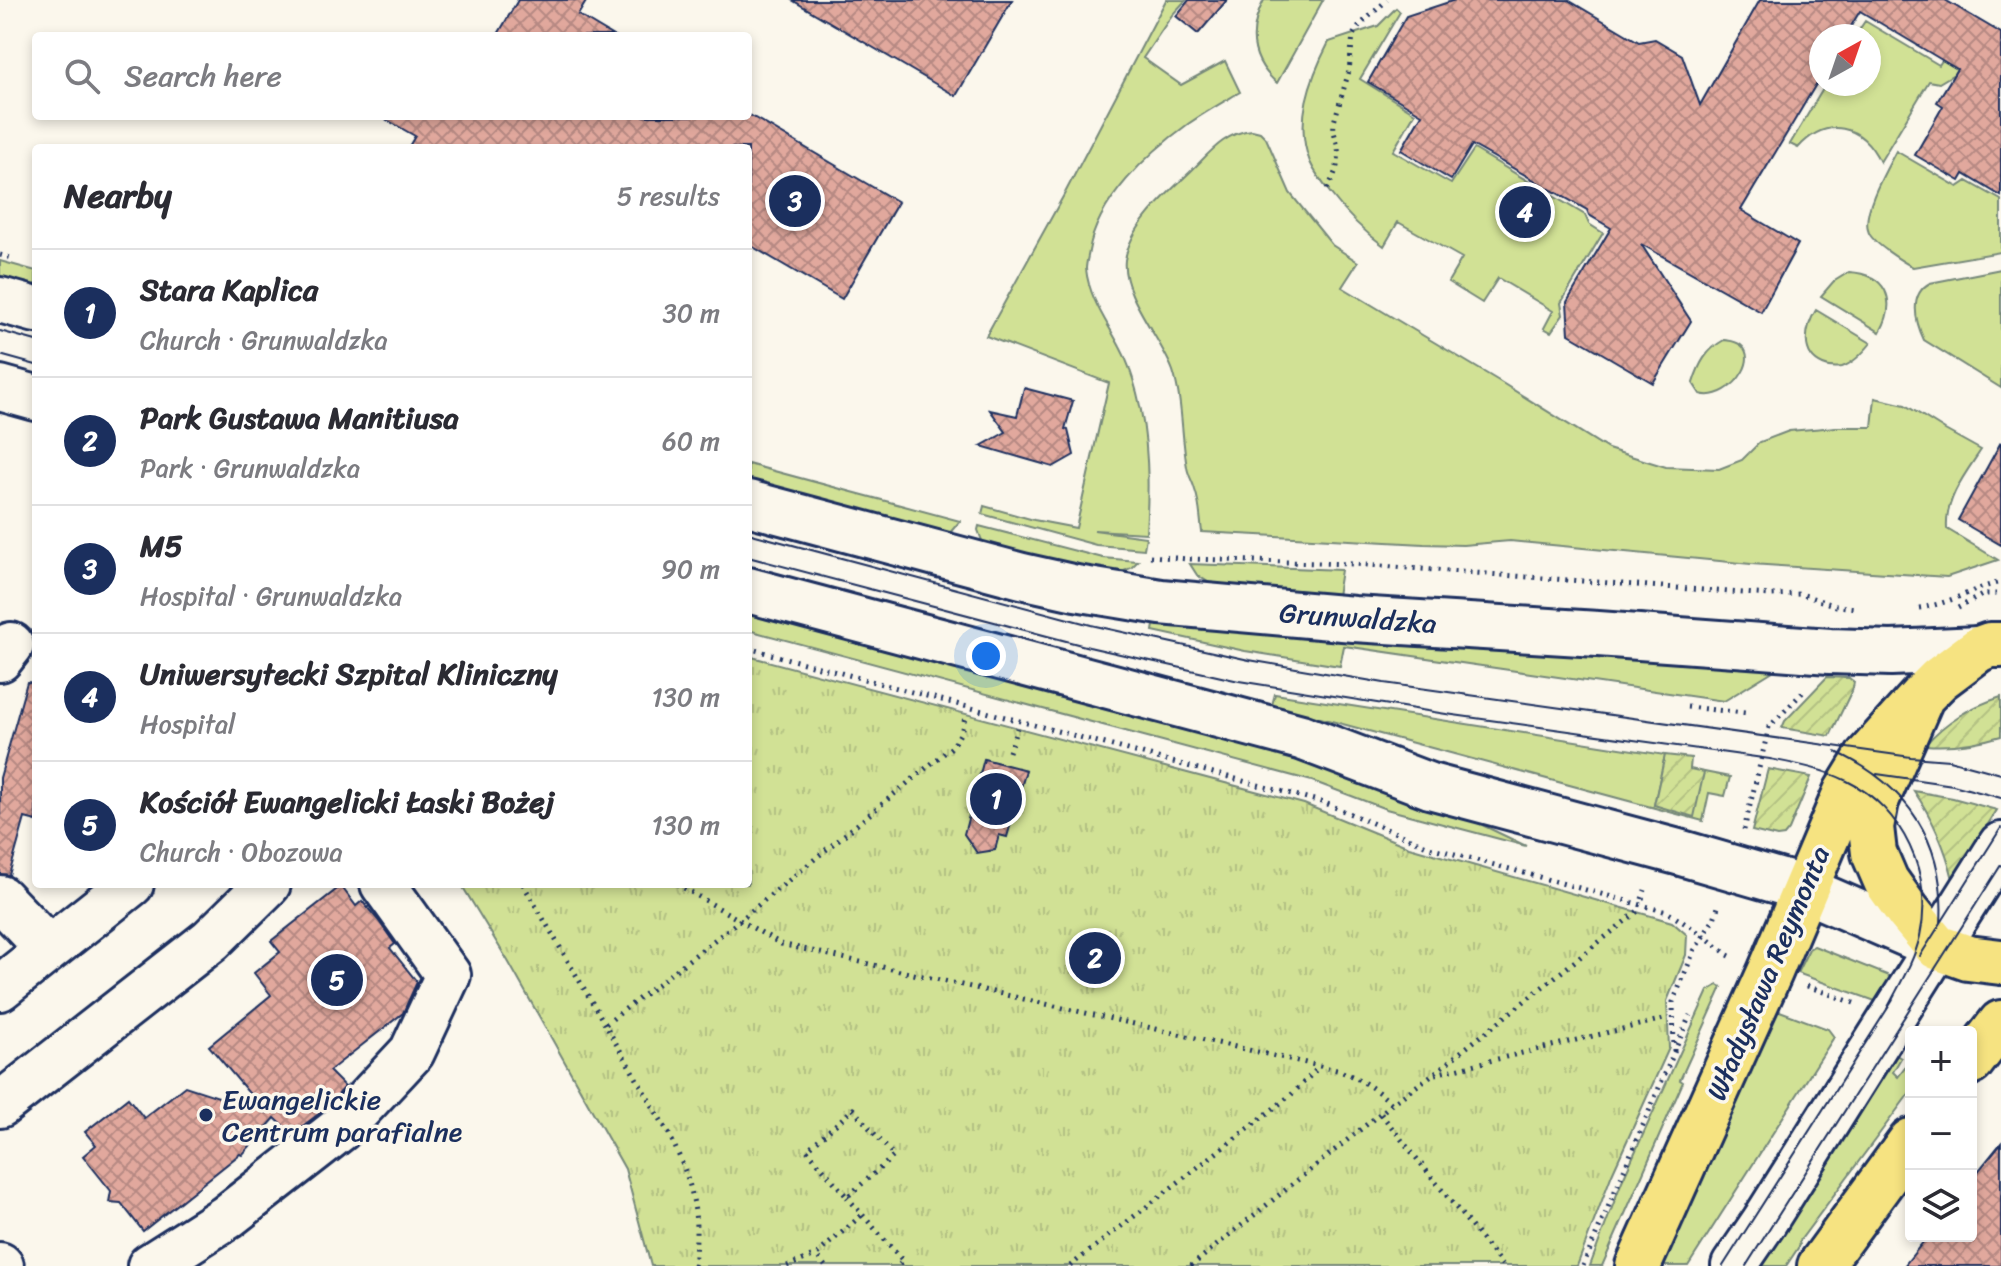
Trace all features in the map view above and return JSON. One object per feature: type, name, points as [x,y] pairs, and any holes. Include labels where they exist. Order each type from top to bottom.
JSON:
[{"type":"main road","name":"Władysława Reymonta","points":[[1638,1266],[1770,972],[1846,792],[1868,756],[1922,696],[1939,679],[1993,644]]},
{"type":"main road","points":[[1922,696],[1876,801],[1871,827],[1874,853],[1886,881],[1937,947],[1968,958],[2001,962]]},
{"type":"main road","points":[[1977,1054],[2001,1023]]},
{"type":"main road","points":[[1820,1266],[1905,1149]]},
{"type":"street","points":[[0,300],[32,309]]},
{"type":"street","points":[[0,388],[32,397]]},
{"type":"street","name":"Grunwaldzka","points":[[752,504],[1022,576],[1161,602],[1354,619],[1830,651],[1891,653],[1993,644]]},
{"type":"street","points":[[752,591],[1301,737],[1430,786],[1803,890],[1937,947]]},
{"type":"street","points":[[1734,1266],[2001,845]]},
{"type":"street","points":[[0,988],[126,888]]},
{"type":"street","points":[[0,1105],[211,940],[261,888]]},
{"type":"street","points":[[150,1266],[227,1217],[341,1128],[412,1052],[448,975],[386,888]]},
{"type":"street","points":[[0,898],[49,949]]},
{"type":"path","points":[[1327,189],[1339,165],[1333,130],[1349,71],[1353,35],[1387,0]]},
{"type":"path","points":[[1142,555],[1354,564],[1770,595],[1801,594],[1836,606],[1860,608]]},
{"type":"path","points":[[1907,609],[1947,603],[2001,582]]},
{"type":"path","points":[[752,649],[1325,803],[1429,847],[1667,912],[1728,955]]},
{"type":"path","points":[[1674,1051],[1673,1002],[1694,951],[1714,919],[1732,868],[1769,727],[1825,670],[1830,651]]},
{"type":"path","points":[[1687,707],[1745,713]]},
{"type":"path","points":[[606,1024],[739,921],[953,746],[966,714]]},
{"type":"path","points":[[1009,752],[1017,728]]},
{"type":"path","points":[[525,888],[669,1134],[685,1167],[695,1203],[697,1239],[694,1266]]},
{"type":"path","points":[[684,888],[781,944],[1337,1070],[1359,1078],[1392,1104]]},
{"type":"path","points":[[1642,899],[1645,890]]},
{"type":"path","points":[[1191,1266],[1638,911]]},
{"type":"path","points":[[1801,984],[1859,1005]]},
{"type":"path","points":[[1583,1266],[1690,1015],[1679,1017]]},
{"type":"path","points":[[1433,1074],[1668,1018]]},
{"type":"path","points":[[1070,1266],[1291,1095],[1319,1066]]},
{"type":"path","points":[[847,1197],[894,1156],[853,1109],[807,1150],[847,1197],[903,1261],[898,1266]]},
{"type":"path","points":[[1381,1114],[1503,1266]]},
{"type":"path","points":[[787,1266],[816,1255],[863,1214]]},
{"type":"path","points":[[816,1255],[825,1266]]},
{"type":"green space","points":[[1166,0],[1186,0],[1143,58],[1181,85],[1225,61],[1240,92],[1188,124],[1141,164],[1113,196],[1094,232],[1086,264],[1088,280],[1099,310],[1134,381],[1144,428],[1148,480],[1146,533],[1094,530],[1146,537],[1144,549],[1096,545],[982,514],[984,506],[1076,528],[1109,383],[986,336]]},
{"type":"green space","points":[[1264,0],[1323,0],[1277,83],[1261,64],[1254,44],[1255,23]]},
{"type":"green space","points":[[1396,8],[1400,12],[1360,79],[1415,113],[1393,151],[1451,184],[1474,149],[1585,215],[1589,224],[1603,233],[1561,303],[1563,315],[1551,332],[1544,328],[1553,311],[1498,278],[1482,303],[1448,282],[1462,258],[1398,222],[1384,246],[1343,209],[1310,162],[1304,132],[1306,101],[1329,42],[1378,26]]},
{"type":"green space","points":[[1881,31],[1939,65],[1945,56],[1958,66],[1954,74],[1939,83],[1929,81],[1880,162],[1864,139],[1843,129],[1821,131],[1798,148],[1790,144],[1819,96],[1881,96]]},
{"type":"green space","points":[[1252,130],[1266,138],[1290,193],[1332,245],[1358,262],[1342,287],[1608,449],[1666,467],[1719,469],[1742,460],[1760,442],[1789,431],[1872,427],[1875,398],[1905,405],[1981,450],[1953,497],[1947,529],[1998,560],[1947,577],[1751,564],[1510,541],[1424,544],[1202,532],[1198,500],[1187,467],[1179,395],[1173,371],[1135,301],[1125,273],[1125,260],[1134,235],[1160,202],[1217,146],[1233,135]]},
{"type":"green space","points":[[1896,151],[1958,187],[1967,181],[2001,200],[2001,252],[1913,267],[1876,242],[1869,233],[1868,215]]},
{"type":"green space","points":[[0,261],[32,270],[32,288],[0,280]]},
{"type":"green space","points":[[2001,269],[2001,388],[1924,340],[1918,325],[1916,301],[1923,288],[1930,283]]},
{"type":"green space","points":[[1849,272],[1872,278],[1885,291],[1888,309],[1880,332],[1821,296],[1833,282]]},
{"type":"green space","points":[[1816,310],[1871,343],[1858,357],[1842,367],[1828,367],[1816,361],[1808,348],[1807,333]]},
{"type":"green space","points":[[1724,340],[1738,344],[1746,351],[1747,361],[1743,372],[1725,390],[1713,395],[1700,394],[1693,383],[1698,370],[1708,353]]},
{"type":"green space","points":[[752,465],[960,521],[948,535],[752,482]]},
{"type":"green space","points":[[979,526],[1103,558],[1138,561],[1115,575],[984,546]]},
{"type":"green space","points":[[1190,564],[1341,570],[1337,596],[1216,587],[1197,575]]},
{"type":"green space","points":[[752,610],[1322,763],[1372,789],[1451,810],[1526,846],[1386,809],[1312,781],[752,631]]},
{"type":"green space","points":[[1154,625],[1776,669],[1724,701],[1344,646],[1340,666],[1245,651],[1153,631]]},
{"type":"green space","points":[[752,657],[1304,804],[1409,847],[1672,922],[1687,935],[1686,955],[1667,1001],[1669,1048],[1612,1174],[1577,1266],[651,1266],[625,1169],[463,888],[752,888]]},
{"type":"green space","points":[[1827,677],[1849,678],[1854,682],[1830,736],[1782,728],[1785,721]]},
{"type":"green space","points":[[1275,694],[1665,755],[1654,805],[1700,785],[1704,772],[1730,777],[1725,796],[1709,793],[1703,821],[1272,705]]},
{"type":"green space","points":[[2001,697],[2001,736],[1963,744],[1925,745],[1959,716]]},
{"type":"green space","points":[[1665,755],[1691,758],[1690,769],[1704,772],[1694,817],[1654,805]]},
{"type":"green space","points":[[1768,769],[1811,777],[1784,836],[1752,831]]},
{"type":"green space","points":[[1914,791],[1997,810],[1953,879],[1938,833]]},
{"type":"green space","points":[[1814,946],[1892,977],[1878,1002],[1797,973],[1809,949]]},
{"type":"green space","points":[[1718,985],[1722,987],[1680,1080],[1683,1082],[1602,1266],[1590,1266],[1622,1181],[1708,991]]},
{"type":"green space","points":[[1777,1010],[1828,1029],[1834,1037],[1688,1266],[1659,1266]]},
{"type":"green space","points":[[1893,1053],[1901,1058],[1893,1072],[1898,1077],[1905,1068],[1905,1099],[1799,1242],[1786,1266],[1758,1266]]},
{"type":"building","points":[[518,0],[587,0],[578,15],[606,32],[499,32]]},
{"type":"building","points":[[792,0],[1012,0],[956,96]]},
{"type":"building","points":[[1189,0],[1227,0],[1198,34],[1176,16]]},
{"type":"building","points":[[1455,0],[1568,0],[1639,42],[1655,39],[1682,55],[1700,105],[1760,0],[1945,0],[2001,33],[2001,196],[1964,174],[1960,181],[1915,155],[1943,106],[1937,102],[1957,69],[1860,11],[1852,24],[1809,24],[1809,96],[1741,210],[1798,244],[1761,312],[1641,244],[1691,321],[1653,383],[1569,334],[1567,302],[1611,228],[1589,215],[1587,210],[1472,145],[1451,180],[1401,150],[1422,114],[1368,82],[1406,16]]},
{"type":"building","points":[[752,116],[898,202],[842,299],[752,246],[752,144],[410,144],[415,136],[387,120],[752,120]]},
{"type":"building","points":[[1024,388],[1073,401],[1065,429],[1068,430],[1074,455],[1053,467],[981,446],[1006,432],[990,410],[1017,416]]},
{"type":"building","points":[[2001,442],[2001,545],[1958,520]]},
{"type":"building","points":[[27,682],[32,683],[32,820],[25,818],[9,875],[0,874],[0,778]]},
{"type":"building","points":[[984,759],[1026,770],[1007,837],[999,835],[995,850],[977,853],[964,834]]},
{"type":"building","points":[[338,888],[342,888],[356,906],[362,901],[378,920],[395,944],[390,948],[417,982],[403,1013],[329,1071],[345,1087],[324,1110],[292,1134],[275,1118],[242,1155],[143,1231],[121,1203],[109,1202],[111,1191],[83,1156],[96,1145],[85,1132],[128,1098],[144,1118],[185,1086],[265,1112],[209,1046],[271,995],[254,973],[280,952],[271,941]]},
{"type":"building","points":[[2001,1143],[2001,1266],[1904,1266],[1923,1242],[1977,1242],[1977,1173]]},
{"type":"tram line","points":[[0,331],[32,340]]},
{"type":"tram line","points":[[0,355],[32,364]]},
{"type":"tram line","points":[[752,534],[1091,625],[1249,660],[1384,683],[1949,760],[2001,774]]},
{"type":"tram line","points":[[752,558],[1089,647],[1239,681],[1446,714],[1770,759],[1838,777],[1867,793],[1884,808],[1910,846],[1918,868],[1923,913],[1920,936],[1910,964],[1887,1009]]},
{"type":"tram line","points":[[1836,752],[1883,781],[1917,820],[1929,842],[1937,867],[1941,923]]},
{"type":"tram line","points":[[1877,774],[1953,785],[2001,798]]},
{"type":"tram line","points":[[1920,956],[2001,828]]},
{"type":"tram line","points":[[1746,1266],[2001,865]]},
{"type":"tram line","points":[[1723,1266],[1893,1000]]},
{"type":"place","name":"M5","points":[[795,201]]},
{"type":"place","name":"Uniwersytecki Szpital Kliniczny","points":[[1525,212]]},
{"type":"place","name":"Stara Kaplica","points":[[996,799]]},
{"type":"place","name":"Park Gustawa Manitiusa","points":[[1095,958]]},
{"type":"place","name":"Kościół Ewangelicki Łaski Bożej","points":[[337,980]]},
{"type":"place","name":"Ewangelickie Centrum parafialne","points":[[206,1115]]}]
